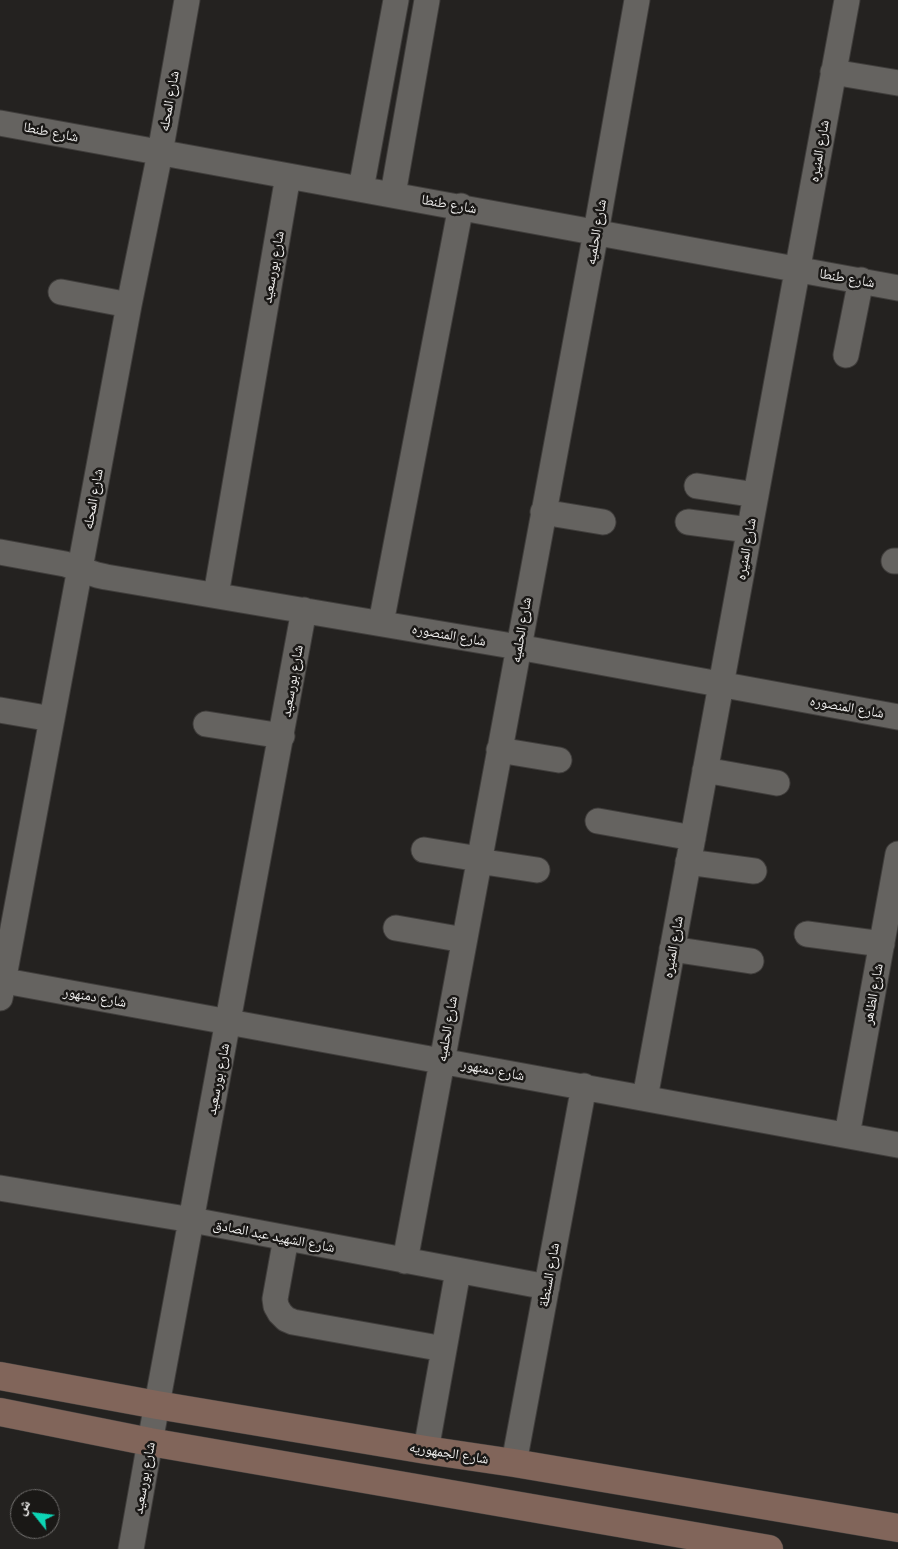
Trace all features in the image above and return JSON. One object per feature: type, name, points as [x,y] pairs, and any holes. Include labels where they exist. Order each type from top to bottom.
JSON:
[{"type":"main road","name":"شارع الجمهوريه","points":[[0,1376],[157,1405],[898,1528]]},
{"type":"main road","points":[[0,1412],[150,1442],[761,1547],[761,1505]]},
{"type":"street","name":"شارع المحله","points":[[1,986],[129,305],[160,153],[187,0]]},
{"type":"street","points":[[361,188],[396,0]]},
{"type":"street","points":[[393,194],[428,0]]},
{"type":"street","name":"شارع الحلميه","points":[[405,1260],[596,232],[637,0]]},
{"type":"street","name":"شارع المنيره","points":[[645,1098],[847,0]]},
{"type":"street","points":[[833,72],[898,83]]},
{"type":"street","name":"شارع طنطا","points":[[0,122],[898,288]]},
{"type":"street","name":"شارع بورسعيد","points":[[216,595],[288,176]]},
{"type":"street","points":[[382,623],[461,206]]},
{"type":"street","points":[[846,355],[861,280]]},
{"type":"street","points":[[61,292],[129,305]]},
{"type":"street","points":[[697,486],[756,495]]},
{"type":"street","points":[[543,512],[603,522]]},
{"type":"street","points":[[688,522],[749,530]]},
{"type":"street","name":"شارع المنصوره","points":[[0,552],[57,562],[97,575],[518,647],[898,717]]},
{"type":"street","name":"شارع بورسعيد","points":[[131,1549],[304,610]]},
{"type":"street","points":[[0,710],[52,718]]},
{"type":"street","points":[[206,724],[282,736]]},
{"type":"street","points":[[499,750],[559,760]]},
{"type":"street","points":[[705,770],[777,783]]},
{"type":"street","points":[[598,821],[693,838]]},
{"type":"street","points":[[424,850],[537,870]]},
{"type":"street","name":"شارع الظاهر","points":[[847,1135],[898,854]]},
{"type":"street","points":[[688,862],[754,871]]},
{"type":"street","points":[[396,928],[464,940]]},
{"type":"street","points":[[807,934],[882,944]]},
{"type":"street","points":[[672,949],[751,962]]},
{"type":"street","name":"شارع دمنهور","points":[[1,986],[229,1022],[898,1145]]},
{"type":"street","name":"شارع السنطة","points":[[514,1463],[584,1086]]},
{"type":"street","name":"شارع الشهيد عبد الصادق","points":[[0,1188],[192,1220],[547,1287]]},
{"type":"street","points":[[286,1238],[275,1299],[276,1306],[286,1319],[293,1322],[444,1348]]},
{"type":"street","points":[[426,1450],[458,1271]]}]
